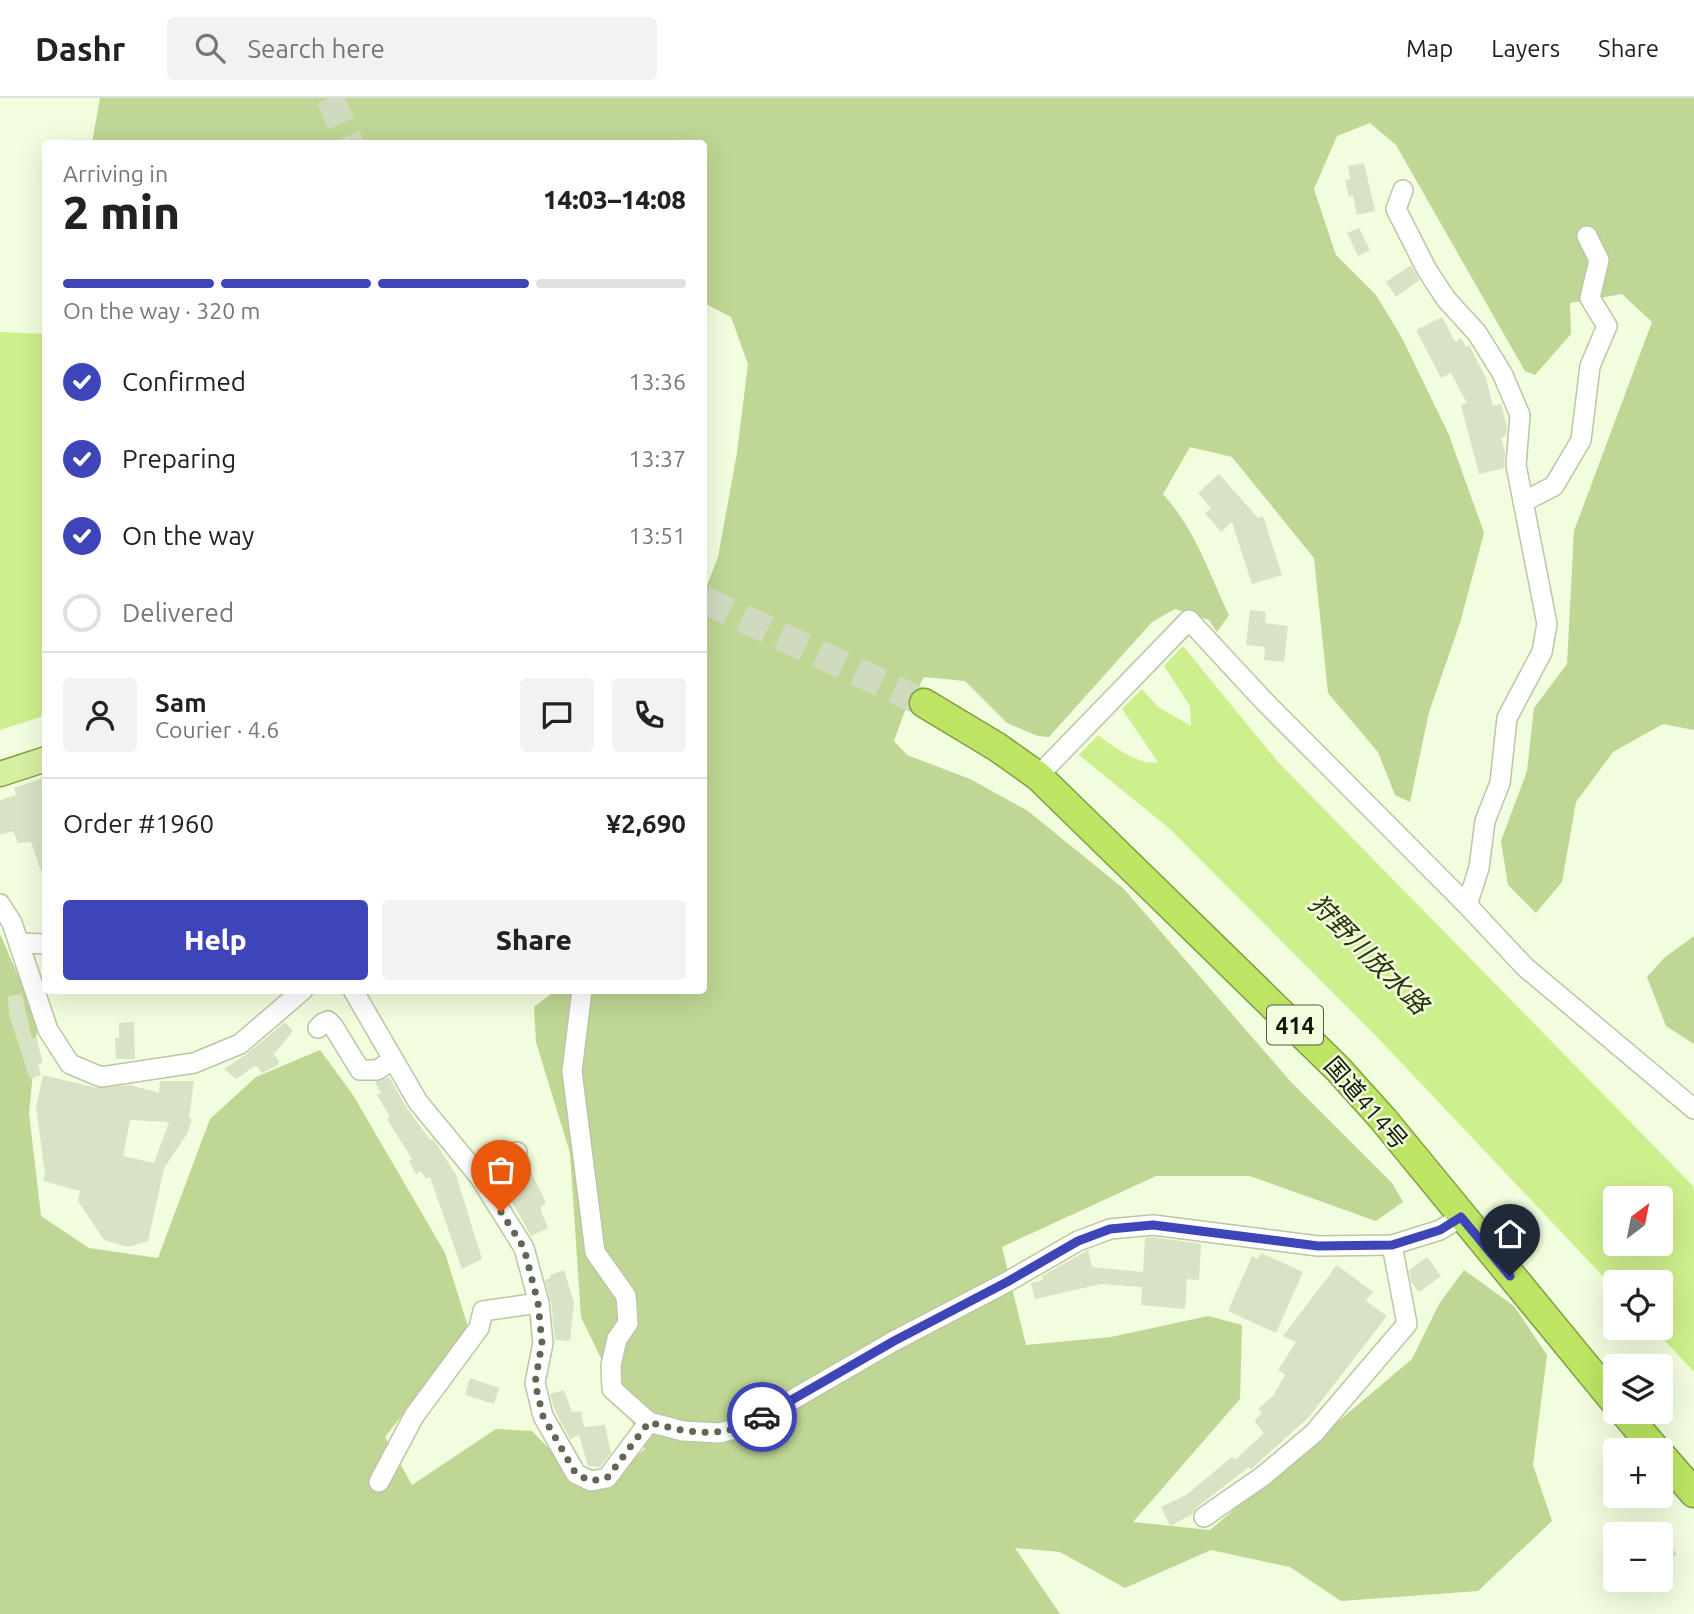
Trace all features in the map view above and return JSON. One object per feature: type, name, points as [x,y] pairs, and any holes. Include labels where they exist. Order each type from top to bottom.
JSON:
[{"type":"highway","name":"国道414号","points":[[924,702],[998,747],[1038,776],[1320,1051],[1383,1119],[1603,1388]]},
{"type":"highway","points":[[1634,1424],[1646,1438]]},
{"type":"highway","points":[[1673,1469],[1694,1493]]},
{"type":"main road","points":[[0,774],[42,760]]},
{"type":"street","points":[[1403,190],[1396,209],[1427,270],[1446,299],[1477,332],[1502,373],[1520,415],[1516,465],[1547,624],[1542,652],[1507,718],[1500,783],[1485,821],[1479,868],[1467,905]]},
{"type":"street","points":[[1522,502],[1554,486],[1580,440],[1590,366],[1607,326],[1590,298],[1599,260],[1587,236]]},
{"type":"street","points":[[1038,776],[1189,620],[1263,700],[1525,967],[1694,1110]]},
{"type":"street","points":[[0,904],[12,923],[57,1047],[70,1064],[101,1077],[194,1063],[240,1044],[298,994]]},
{"type":"street","points":[[19,943],[42,944]]},
{"type":"street","points":[[355,994],[418,1102],[477,1174],[524,1248],[538,1303],[542,1343],[535,1383],[543,1416],[576,1474],[591,1481],[607,1478],[649,1422]]},
{"type":"street","points":[[582,994],[572,1071],[595,1252],[626,1296],[628,1323],[617,1339],[611,1366],[612,1389],[649,1422],[704,1434],[747,1426],[894,1341],[1007,1282],[1078,1241],[1110,1229],[1153,1225],[1318,1246],[1392,1245],[1440,1230],[1461,1217]]},
{"type":"street","points":[[318,1028],[328,1021],[360,1070],[377,1070],[393,1060]]},
{"type":"street","points":[[477,1174],[517,1152]]},
{"type":"street","points":[[1204,1517],[1263,1476],[1314,1433],[1407,1324],[1392,1245]]},
{"type":"street","points":[[388,1475],[414,1416],[479,1328],[483,1311],[538,1303]]},
{"type":"shaded area","points":[[100,98],[1694,98],[1694,730],[1663,724],[1613,752],[1576,802],[1562,882],[1536,913],[1508,885],[1501,841],[1527,771],[1534,708],[1567,664],[1574,531],[1652,322],[1622,294],[1570,303],[1571,334],[1535,375],[1525,371],[1396,145],[1370,123],[1337,136],[1314,189],[1336,255],[1376,295],[1402,338],[1449,435],[1484,533],[1460,623],[1429,712],[1410,802],[1395,795],[1378,752],[1328,693],[1314,558],[1232,457],[1190,447],[1163,494],[1193,537],[1229,615],[1217,632],[1209,620],[1175,609],[1152,622],[1049,737],[1038,736],[1007,723],[965,681],[924,677],[904,713],[894,741],[907,755],[970,779],[1028,811],[1124,889],[1290,1081],[1392,1183],[1403,1202],[1376,1221],[1250,1176],[1156,1176],[1002,1247],[1026,1345],[1111,1337],[1208,1316],[1242,1325],[1240,1399],[1133,1522],[1210,1530],[1412,1359],[1439,1304],[1464,1270],[1514,1306],[1547,1355],[1533,1465],[1552,1521],[1478,1591],[1341,1601],[1290,1567],[1211,1550],[1125,1588],[1060,1552],[1015,1548],[1060,1614],[0,1614],[0,934],[38,1021],[29,1113],[41,1216],[89,1248],[158,1258],[210,1119],[256,1077],[320,1050],[353,1095],[445,1253],[469,1330],[385,1437],[412,1485],[496,1429],[532,1431],[591,1492],[645,1449],[581,1317],[570,1153],[536,1042],[534,1007],[551,994],[707,994],[707,585],[718,557],[737,453],[748,364],[731,317],[707,305],[707,140],[93,140]]},
{"type":"shaded area","points":[[1694,936],[1694,1044],[1666,1026],[1647,977],[1664,958]]},
{"type":"water","points":[[0,332],[42,334],[42,716],[0,730]]},
{"type":"water","name":"狩野川放水路","points":[[1183,646],[1278,762],[1694,1187],[1694,1372],[1664,1340],[1673,1340],[1673,1270],[1603,1270],[1603,1276],[1378,1038],[1170,829],[1079,755],[1098,735],[1135,758],[1151,763],[1158,762],[1122,709],[1142,689],[1158,707],[1191,726],[1190,706],[1164,666]]},
{"type":"building","points":[[1364,163],[1375,211],[1357,215],[1353,195],[1349,196],[1345,180],[1350,179],[1348,166]]},
{"type":"building","points":[[1359,228],[1370,250],[1358,256],[1347,233]]},
{"type":"building","points":[[1411,265],[1419,280],[1396,297],[1386,282]]},
{"type":"building","points":[[1442,317],[1455,342],[1461,338],[1466,347],[1469,345],[1486,378],[1493,406],[1501,404],[1507,427],[1506,436],[1501,438],[1505,452],[1504,468],[1479,474],[1461,405],[1467,403],[1451,373],[1441,378],[1416,330]]},
{"type":"building","points":[[1219,474],[1258,518],[1263,516],[1282,575],[1252,584],[1232,522],[1221,532],[1205,513],[1211,508],[1198,493]]},
{"type":"building","points":[[1250,610],[1266,612],[1265,623],[1288,626],[1284,662],[1264,660],[1265,647],[1246,645]]},
{"type":"building","points":[[42,778],[42,874],[31,842],[18,843],[13,831],[0,835],[0,800],[16,795],[14,788]]},
{"type":"building","points":[[22,994],[32,1039],[36,1037],[43,1063],[38,1064],[41,1075],[30,1079],[9,1015],[8,996]]},
{"type":"building","points":[[134,1022],[135,1059],[116,1059],[115,1038],[119,1038],[119,1023]]},
{"type":"building","points":[[285,1022],[293,1031],[274,1054],[279,1061],[278,1065],[262,1073],[257,1066],[253,1067],[236,1079],[224,1069],[248,1053]]},
{"type":"building","points":[[43,1075],[97,1088],[130,1085],[159,1093],[160,1081],[194,1081],[189,1118],[192,1119],[187,1134],[164,1168],[148,1241],[128,1247],[104,1240],[78,1201],[80,1191],[43,1181],[45,1173],[36,1107]],"holes":[[[130,1120],[169,1122],[154,1163],[123,1156]]]},
{"type":"building","points":[[389,1077],[407,1108],[430,1140],[433,1139],[456,1175],[482,1259],[462,1269],[430,1177],[426,1179],[421,1171],[416,1174],[409,1161],[412,1159],[387,1119],[390,1117],[377,1095],[381,1093],[375,1082]]},
{"type":"building","points":[[531,1171],[546,1203],[541,1207],[541,1211],[548,1228],[531,1236],[511,1200],[518,1195],[512,1180]]},
{"type":"building","points":[[1145,1238],[1201,1244],[1199,1280],[1187,1279],[1185,1309],[1141,1305],[1142,1287],[1101,1284],[1035,1299],[1031,1283],[1043,1280],[1042,1276],[1088,1250],[1092,1267],[1143,1272]]},
{"type":"building","points":[[1261,1253],[1303,1272],[1276,1333],[1228,1311],[1252,1256],[1258,1259]]},
{"type":"building","points":[[1427,1257],[1441,1276],[1419,1292],[1411,1282],[1409,1270]]},
{"type":"building","points":[[1337,1265],[1373,1292],[1366,1301],[1387,1316],[1308,1418],[1251,1469],[1249,1467],[1197,1507],[1191,1515],[1170,1526],[1161,1507],[1186,1495],[1232,1457],[1235,1460],[1264,1433],[1254,1421],[1262,1413],[1258,1409],[1273,1396],[1285,1375],[1278,1370],[1296,1342],[1283,1336]]},
{"type":"building","points":[[564,1270],[574,1302],[570,1341],[555,1340],[551,1302],[545,1280]]},
{"type":"building","points":[[470,1378],[499,1388],[494,1404],[465,1395]]},
{"type":"building","points":[[564,1390],[572,1412],[581,1411],[584,1427],[605,1425],[611,1453],[600,1467],[588,1466],[579,1435],[570,1439],[555,1411],[550,1394]]},
{"type":"tunnel","points":[[330,98],[348,140]]},
{"type":"tunnel","points":[[707,601],[924,703]]},
{"type":"way so far","points":[[501,1212],[524,1248],[538,1303],[542,1343],[535,1383],[543,1416],[576,1474],[591,1481],[607,1478],[649,1422],[704,1434],[747,1426],[762,1417]]},
{"type":"route","points":[[762,1417],[894,1341],[1007,1282],[1078,1241],[1110,1229],[1153,1225],[1318,1246],[1392,1245],[1440,1230],[1461,1217],[1510,1276]]}]
